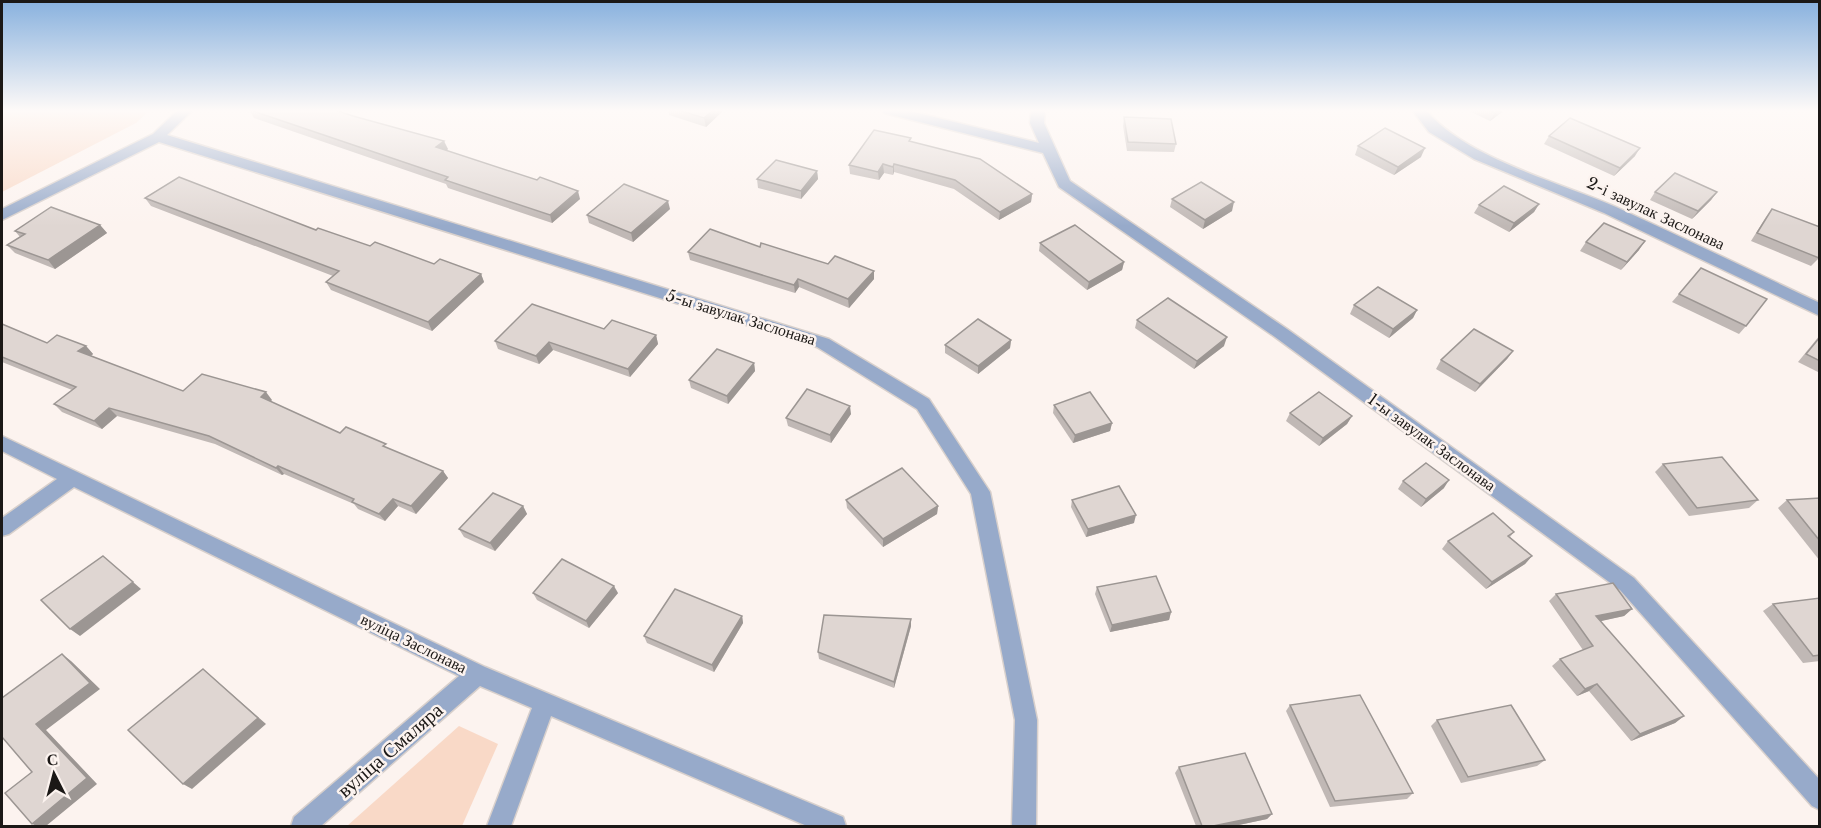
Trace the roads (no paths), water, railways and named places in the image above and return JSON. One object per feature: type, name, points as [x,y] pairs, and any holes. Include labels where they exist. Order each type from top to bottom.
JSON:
[{"type":"street","points":[[2,215],[135,149]]},
{"type":"street","name":"5-ы завулак Заслонава","points":[[196,149],[823,343],[923,404],[980,492],[1026,720],[1024,826]]},
{"type":"street","points":[[1044,149],[1049,150]]},
{"type":"street","name":"2-і завулак Заслонава","points":[[1467,149],[1479,156],[1609,210],[1820,310]]},
{"type":"street","name":"1-ы завулак Заслонава","points":[[1049,150],[1064,184],[1281,333],[1626,584],[1820,798]]},
{"type":"street","name":"вуліца Заслонава","points":[[2,443],[477,674],[834,826]]},
{"type":"street","points":[[2,528],[74,477]]},
{"type":"street","name":"вуліца Смаляра","points":[[303,826],[477,674]]},
{"type":"street","points":[[499,826],[545,703]]}]
